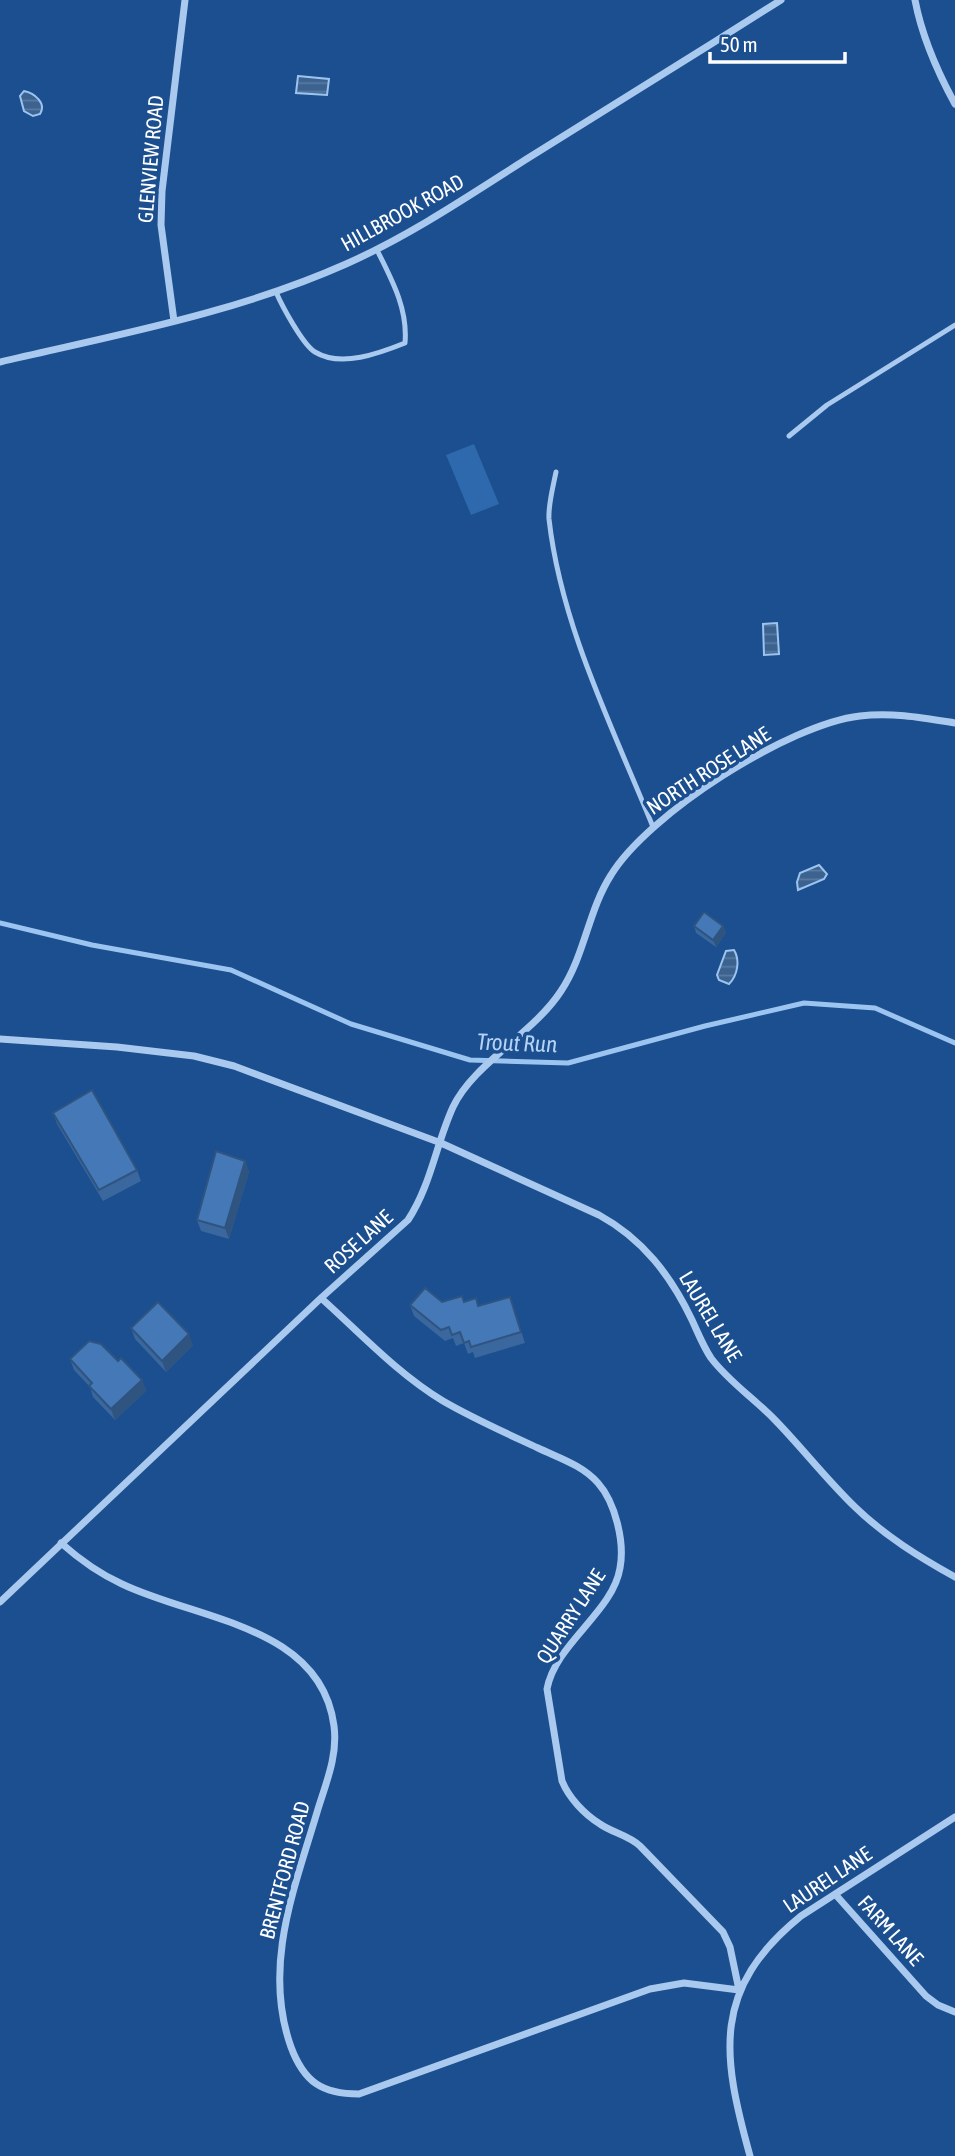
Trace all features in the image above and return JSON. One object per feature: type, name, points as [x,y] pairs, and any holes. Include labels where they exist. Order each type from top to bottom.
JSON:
[{"type":"street","name":"GLENVIEW ROAD","points":[[174,321],[162,246],[162,191],[185,0]]},
{"type":"street","name":"HILLBROOK ROAD","points":[[0,362],[174,321],[276,292],[377,250],[781,0]]},
{"type":"street","points":[[915,0],[926,42],[955,104]]},
{"type":"street","name":"NORTH ROSE LANE","points":[[441,1143],[453,1106],[466,1087],[547,1011],[561,992],[579,958],[604,886],[624,855],[653,827],[737,768],[808,729],[861,716],[897,714],[955,723]]},
{"type":"street","points":[[0,1039],[117,1047],[194,1056],[234,1066],[441,1143]]},
{"type":"street","name":"ROSE LANE","points":[[0,1602],[321,1298],[408,1220],[419,1204],[441,1143]]},
{"type":"street","name":"LAUREL LANE","points":[[441,1143],[599,1214],[622,1227],[655,1259],[669,1277],[711,1357],[727,1376],[775,1421],[877,1527],[904,1548],[955,1577]]},
{"type":"street","name":"QUARRY LANE","points":[[321,1298],[408,1376],[441,1400],[581,1469],[605,1493],[622,1538],[619,1574],[611,1592],[557,1663],[547,1689],[562,1781],[575,1803],[599,1824],[624,1835],[640,1846],[723,1932],[730,1947],[739,1990]]},
{"type":"street","name":"BRENTFORD ROAD","points":[[61,1543],[122,1585],[278,1643],[303,1662],[325,1689],[334,1727],[331,1766],[289,1907],[279,1957],[282,2009],[288,2038],[297,2061],[312,2081],[333,2091],[359,2094],[650,1989],[684,1983],[739,1990]]},
{"type":"street","name":"LAUREL LANE","points":[[750,2156],[735,2101],[730,2068],[733,2020],[739,1990],[754,1965],[783,1930],[955,1817]]},
{"type":"street","name":"FARM LANE","points":[[835,1894],[926,1996],[938,2006],[955,2012]]},
{"type":"lane","points":[[276,292],[286,314],[314,352],[340,359],[376,354],[405,343],[406,328],[396,285],[377,250]]},
{"type":"lane","points":[[789,436],[827,405],[955,325]]},
{"type":"lane","points":[[555,472],[549,517],[564,592],[584,657],[653,827]]},
{"type":"shaded area","points":[[298,76],[329,79],[327,95],[296,93]]},
{"type":"shaded area","points":[[24,91],[41,102],[40,114],[33,116],[24,111],[20,96]]},
{"type":"shaded area","points":[[474,444],[499,504],[471,515],[446,455]]},
{"type":"shaded area","points":[[777,623],[779,654],[764,655],[763,624]]},
{"type":"shaded area","points":[[819,865],[827,874],[824,879],[798,890],[800,873]]},
{"type":"shaded area","points":[[734,950],[737,967],[729,984],[719,980],[717,975],[726,951]]},
{"type":"building","points":[[704,912],[723,926],[713,940],[694,926]]},
{"type":"building","points":[[92,1090],[137,1170],[99,1190],[53,1113]]},
{"type":"building","points":[[216,1151],[245,1161],[225,1228],[197,1220]]},
{"type":"building","points":[[425,1288],[442,1302],[462,1296],[464,1302],[476,1298],[478,1306],[510,1297],[521,1332],[471,1347],[469,1341],[464,1343],[460,1332],[452,1335],[449,1327],[441,1330],[410,1305]]},
{"type":"building","points":[[158,1302],[189,1334],[162,1361],[131,1328]]},
{"type":"building","points":[[89,1341],[101,1344],[118,1361],[121,1358],[142,1380],[111,1409],[89,1386],[92,1383],[70,1359]]},
{"type":"waterway","name":"Trout Run","points":[[0,923],[92,945],[231,970],[351,1024],[470,1060],[568,1063],[705,1026],[804,1003],[875,1008],[955,1043]]}]
